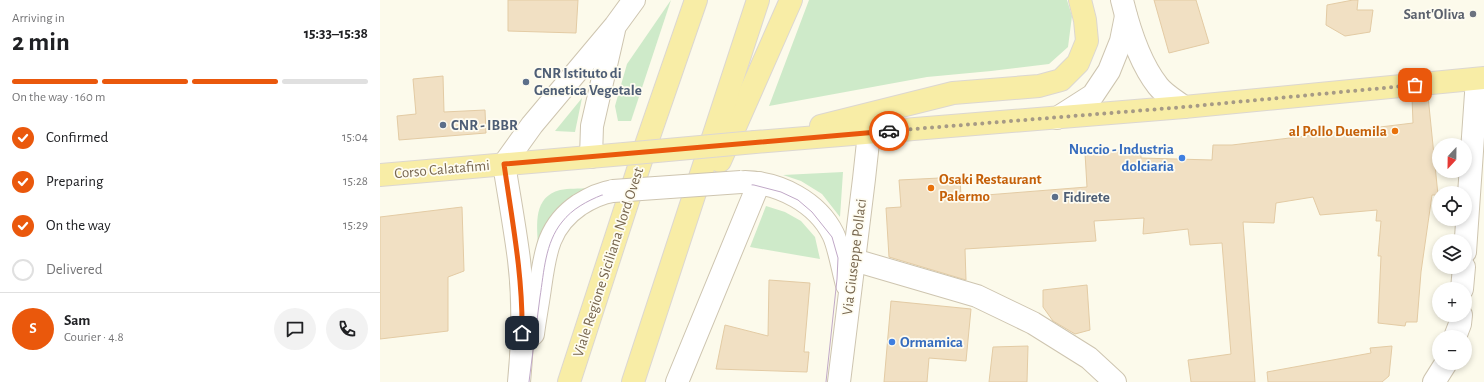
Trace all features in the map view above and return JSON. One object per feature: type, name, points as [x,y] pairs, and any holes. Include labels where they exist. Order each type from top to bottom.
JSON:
[{"type":"main road","name":"Viale Regione Siciliana Nord Ovest","points":[[568,382],[647,142],[696,0]]},
{"type":"main road","points":[[633,382],[758,0]]},
{"type":"main road","points":[[668,275],[790,0]]},
{"type":"main road","points":[[755,142],[952,93],[1039,86],[1061,80],[1078,64],[1087,41],[1085,20],[1080,0]]},
{"type":"main road","name":"Corso Calatafimi","points":[[380,175],[755,142],[1184,107],[1480,78]]},
{"type":"street","points":[[521,382],[522,295],[519,261],[504,164],[532,125],[615,26],[634,0]]},
{"type":"street","points":[[1124,8],[1143,62],[1158,87],[1184,107]]},
{"type":"street","points":[[1057,118],[1093,95],[1109,71],[1121,41],[1124,8]]},
{"type":"street","points":[[591,157],[592,126],[615,26]]},
{"type":"street","points":[[1467,234],[1480,78]]},
{"type":"street","name":"Via Giuseppe Pollaci","points":[[839,382],[864,179],[868,133]]},
{"type":"street","points":[[521,382],[533,334],[542,268],[547,248],[560,221],[570,211],[593,196],[602,193],[750,182],[782,189],[801,198],[826,222],[834,235],[849,294]]},
{"type":"street","points":[[676,382],[750,182]]},
{"type":"street","points":[[854,260],[977,296],[1033,323],[1089,358],[1114,382]]},
{"type":"street","points":[[1434,382],[1442,370]]},
{"type":"green space","points":[[671,0],[631,121],[618,121],[615,106],[627,64]]},
{"type":"green space","points":[[809,0],[1067,0],[1072,16],[1068,47],[1049,64],[927,77],[769,106]]},
{"type":"green space","points":[[582,98],[575,132],[555,131]]},
{"type":"green space","points":[[843,172],[840,217],[822,194],[801,181],[783,175]]},
{"type":"green space","points":[[588,188],[559,206],[549,222],[538,245],[538,212],[545,199],[551,194],[560,190]]},
{"type":"green space","points":[[766,206],[785,212],[801,221],[815,237],[820,259],[750,247]]},
{"type":"building","points":[[508,0],[578,0],[576,33],[508,31]]},
{"type":"building","points":[[1154,0],[1196,0],[1209,43],[1169,53]]},
{"type":"building","points":[[1358,0],[1357,10],[1373,10],[1370,32],[1345,36],[1326,25],[1327,5]]},
{"type":"building","points":[[443,76],[444,112],[485,110],[486,133],[399,140],[397,116],[416,114],[413,79]]},
{"type":"building","points":[[1428,96],[1432,138],[1432,178],[1436,178],[1437,186],[1432,186],[1421,272],[1417,322],[1406,322],[1405,326],[1378,323],[1381,256],[1378,256],[1381,221],[1376,221],[1377,210],[1320,215],[1313,197],[1276,203],[1274,223],[1243,222],[1255,382],[1191,382],[1188,360],[1231,354],[1222,243],[1190,245],[1188,229],[1143,234],[1144,218],[1094,221],[1096,241],[965,249],[966,280],[889,257],[886,208],[901,207],[899,180],[960,177],[961,197],[1087,187],[1085,153],[1141,149],[1141,158],[1212,160],[1213,145],[1232,145],[1413,123],[1412,97]]},
{"type":"building","points":[[462,207],[464,271],[448,277],[448,331],[380,339],[380,217]]},
{"type":"building","points":[[769,280],[810,283],[804,352],[809,352],[807,372],[716,369],[725,325],[768,336]]},
{"type":"building","points":[[1087,285],[1090,330],[1075,334],[1053,321],[1043,307],[1043,290]]},
{"type":"building","points":[[891,301],[971,309],[966,361],[929,358],[927,382],[884,382]]},
{"type":"building","points":[[1028,346],[1027,382],[989,382],[993,347]]},
{"type":"building","points":[[1392,346],[1389,376],[1382,382],[1268,382],[1267,372],[1371,353],[1370,348]]},
{"type":"tram line","points":[[529,382],[546,258],[556,230],[570,213],[585,203],[602,195],[742,184],[754,185],[781,192],[798,200],[812,212],[832,237],[838,258],[826,382]]},
{"type":"way so far","points":[[889,131],[1184,107],[1415,85]]},
{"type":"place","name":"Sant'Oliva","points":[[1473,14]]},
{"type":"place","name":"CNR Istituto di Genetica Vegetale","points":[[526,82]]},
{"type":"place","name":"CNR - IBBR","points":[[443,125]]},
{"type":"place","name":"al Pollo Duemila","points":[[1395,131]]},
{"type":"place","name":"Nuccio - Industria dolciaria","points":[[1182,158]]},
{"type":"place","name":"Osaki Restaurant Palermo","points":[[931,188]]},
{"type":"place","name":"Fidirete","points":[[1055,197]]},
{"type":"place","name":"Ormamica","points":[[892,342]]},
{"type":"route","points":[[522,333],[522,295],[519,261],[504,164],[889,131]]}]
